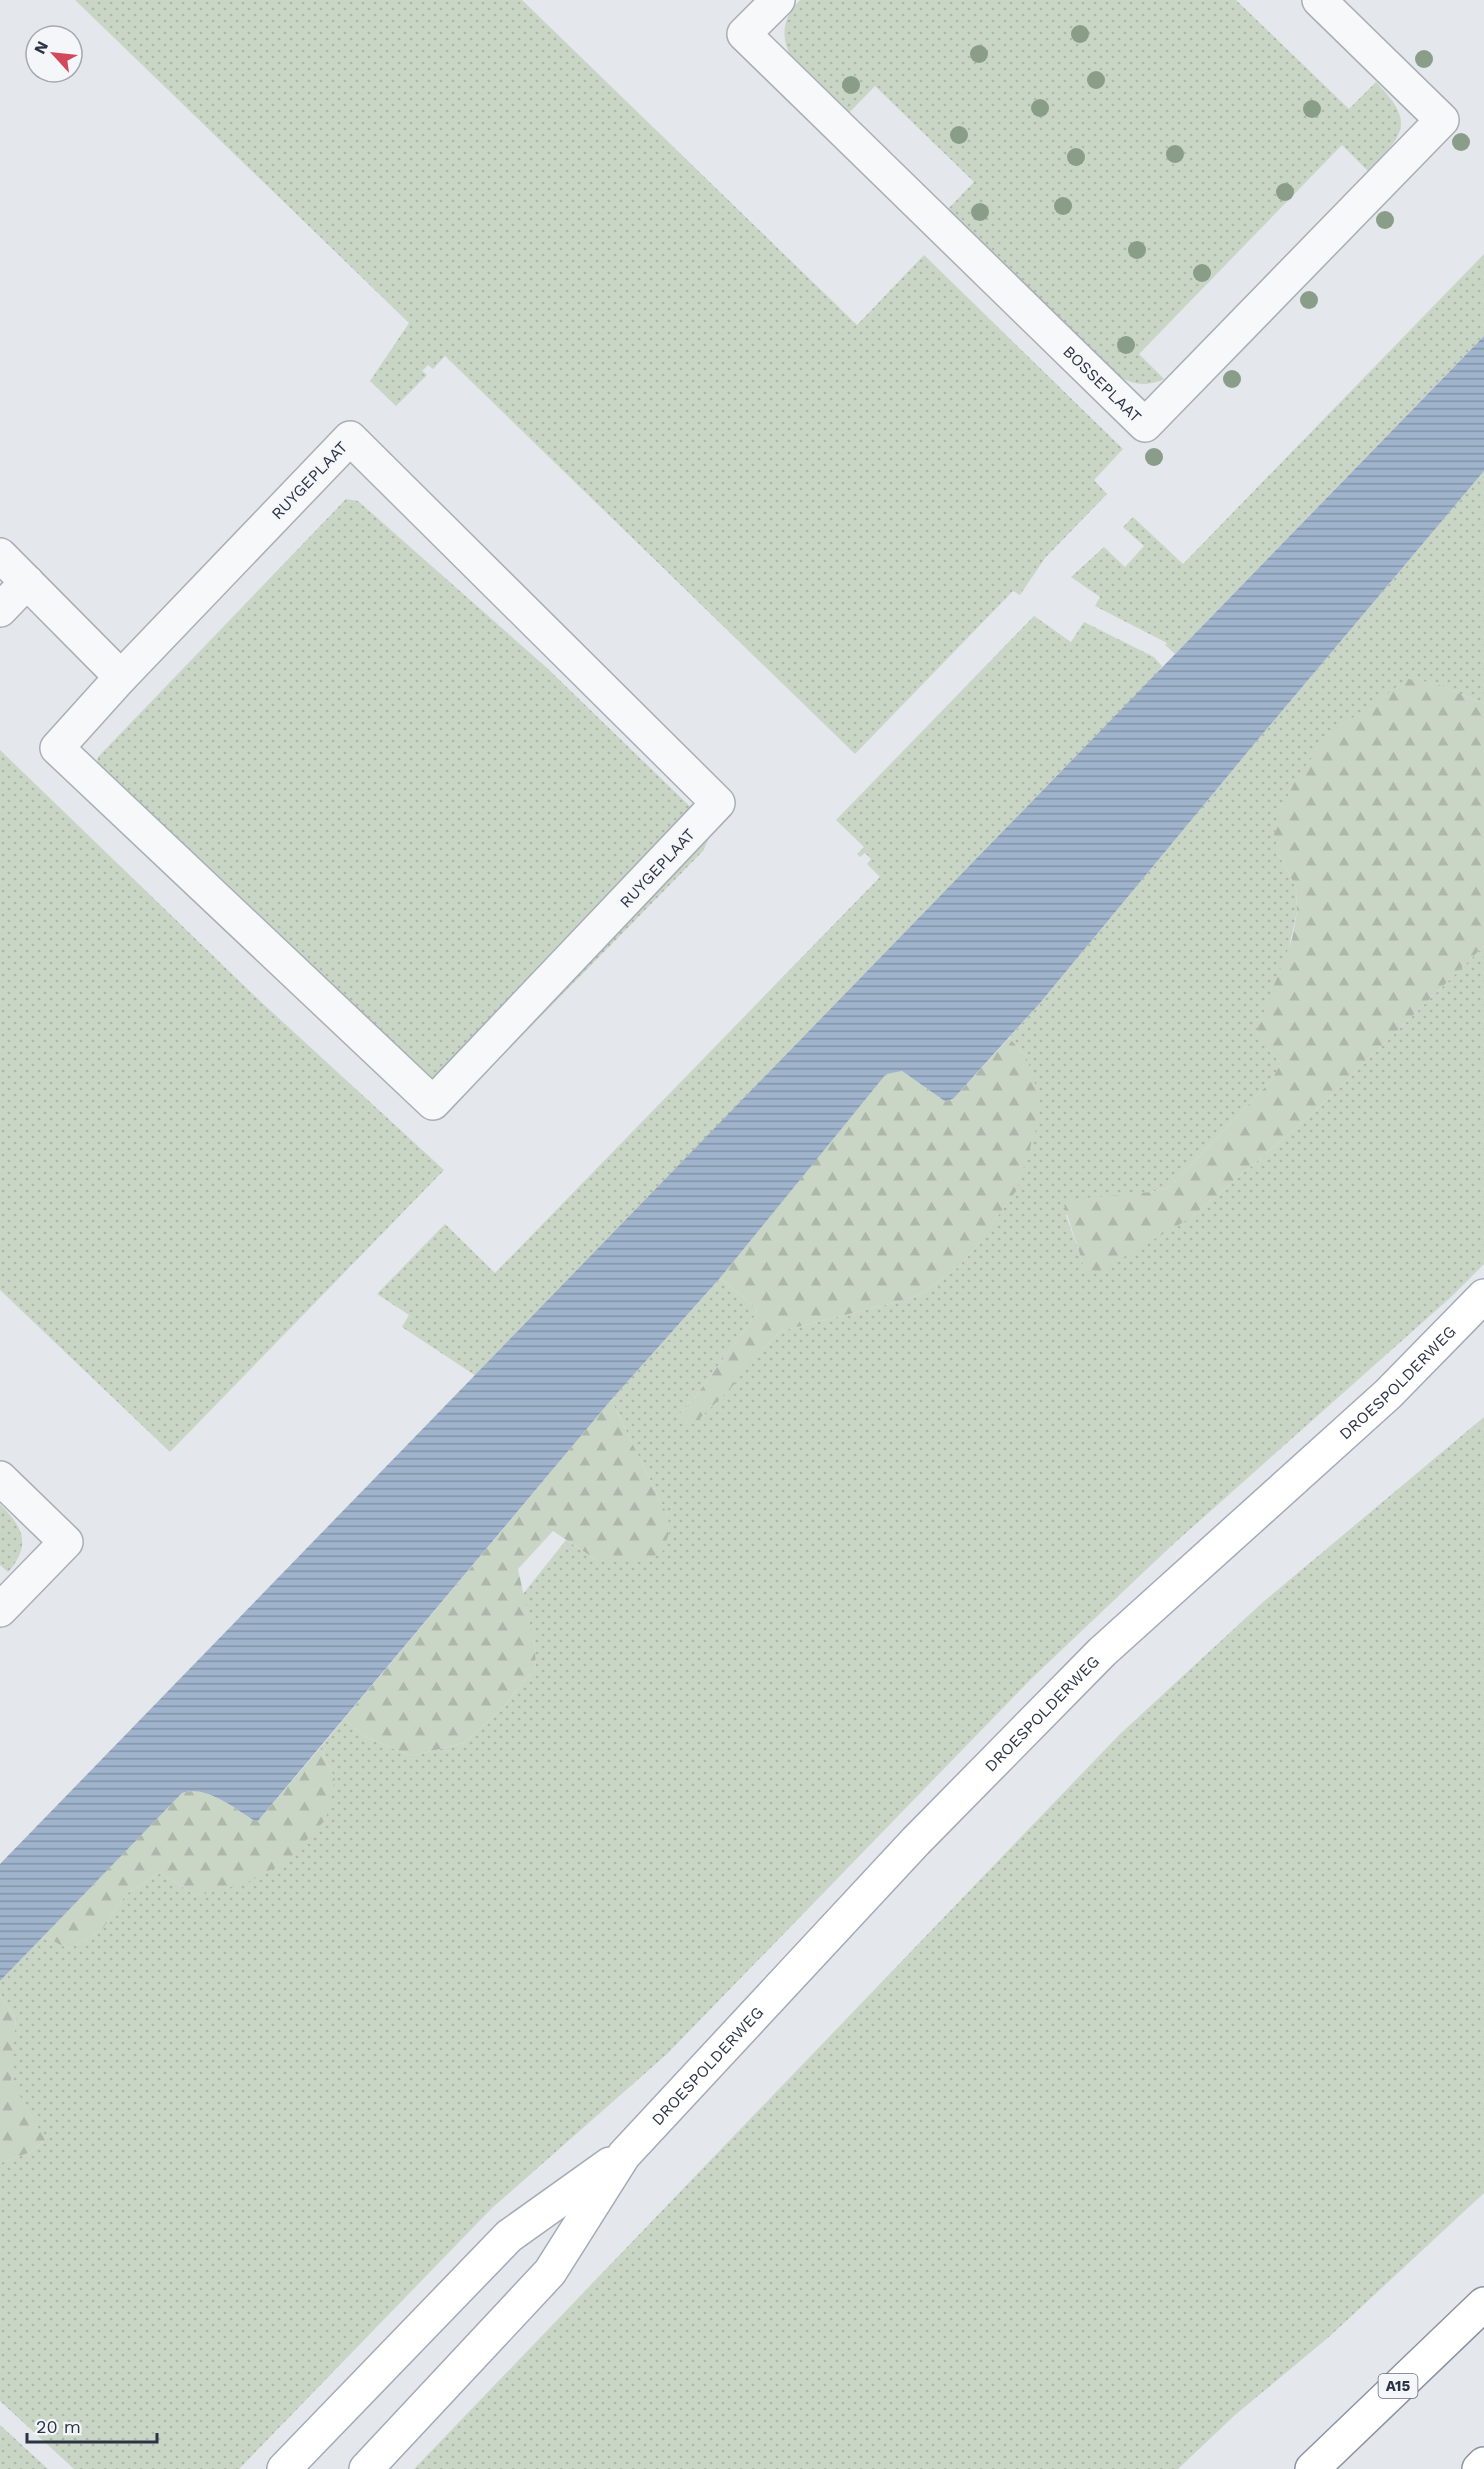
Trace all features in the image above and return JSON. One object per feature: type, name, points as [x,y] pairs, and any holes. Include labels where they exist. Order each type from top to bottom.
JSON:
[{"type":"main road","name":"DROESPOLDERWEG","points":[[366,2469],[550,2272],[624,2155],[916,1841],[1102,1652],[1388,1394],[1484,1296]]},
{"type":"main road","name":"DROESPOLDERWEG","points":[[284,2469],[509,2236],[624,2155]]},
{"type":"main road","name":"A15","points":[[1312,2469],[1484,2304]]},
{"type":"main road","points":[[1479,2469],[1484,2464]]},
{"type":"street","name":"BOSSEPLAAT","points":[[778,0],[744,34],[1145,425],[1442,120],[1319,0]]},
{"type":"street","name":"RUYGEPLAAT","points":[[350,438],[718,803],[433,1103],[57,748],[121,677],[350,438]]},
{"type":"street","points":[[0,555],[121,677]]},
{"type":"street","points":[[0,610],[27,582]]},
{"type":"street","points":[[0,1478],[66,1542],[0,1610]]},
{"type":"green space","points":[[75,0],[522,0],[857,325],[924,255],[1123,449],[1094,480],[1107,494],[1045,558],[1020,595],[1013,591],[855,754],[445,356],[433,369],[428,365],[422,371],[427,375],[396,406],[370,381],[409,323]]},
{"type":"green space","points":[[800,0],[1236,0],[1349,109],[1376,82],[1397,108],[1401,118],[1400,128],[1390,147],[1368,171],[1342,145],[1139,354],[1164,379],[1147,384],[1136,383],[1120,377],[948,209],[974,182],[875,86],[849,113],[792,59],[786,43],[785,28],[789,14]]},
{"type":"green space","points":[[1484,254],[1484,336],[1175,654],[1165,645],[1167,643],[1095,606],[1100,597],[1071,577],[1104,547],[1125,567],[1144,546],[1123,527],[1133,517],[1183,564]]},
{"type":"green space","points":[[1484,471],[1484,704],[1435,683],[1279,855],[1296,887],[1297,912],[1266,1048],[1281,1063],[1271,1081],[1170,1187],[1066,1215],[1085,1269],[1192,1217],[1314,1112],[1484,946],[1484,1264],[1451,1297],[1169,1548],[1031,1679],[667,2054],[492,2208],[239,2469],[74,2469],[0,2401],[0,2163],[31,2152],[45,2140],[10,2080],[16,2019],[0,1995],[0,1981],[43,1936],[69,1949],[102,1930],[126,1894],[160,1873],[197,1896],[335,1779],[320,1748],[344,1719],[368,1738],[411,1756],[464,1743],[502,1709],[536,1666],[535,1647],[523,1594],[566,1540],[598,1561],[668,1516],[611,1400],[720,1278],[757,1309],[754,1317],[693,1400],[677,1417],[763,1349],[781,1331],[922,1294],[957,1268],[976,1247],[1015,1191],[1040,1104],[1026,1056],[1009,1038]]},
{"type":"green space","points":[[346,499],[358,501],[547,668],[708,824],[712,832],[703,851],[455,1104],[445,1099],[96,769],[98,757]]},
{"type":"green space","points":[[1034,616],[1071,642],[1084,622],[1154,657],[1162,666],[1152,680],[476,1376],[402,1327],[409,1315],[377,1294],[445,1224],[495,1273],[880,877],[867,864],[871,859],[865,853],[860,857],[857,854],[864,847],[836,820]]},
{"type":"green space","points":[[1408,679],[1435,683],[1484,704],[1484,946],[1314,1112],[1192,1217],[1100,1271],[1085,1270],[1064,1205],[1074,1199],[1152,1192],[1170,1187],[1271,1081],[1281,1063],[1266,1048],[1257,1029],[1292,939],[1297,912],[1296,887],[1279,855],[1274,834],[1279,814],[1297,777],[1331,733]]},
{"type":"green space","points":[[0,750],[260,1001],[444,1170],[170,1452],[0,1290]]},
{"type":"green space","points":[[1009,1038],[1026,1056],[1040,1104],[1036,1129],[1016,1191],[976,1247],[957,1268],[922,1294],[781,1331],[730,1389],[699,1419],[690,1424],[677,1417],[693,1400],[754,1317],[757,1309],[720,1278],[886,1073],[902,1071],[946,1102],[954,1098]]},
{"type":"green space","points":[[611,1400],[668,1516],[669,1533],[663,1551],[644,1562],[598,1561],[553,1531],[518,1569],[535,1647],[536,1666],[502,1709],[464,1743],[411,1756],[368,1738],[344,1719]]},
{"type":"green space","points":[[1484,1417],[1484,2193],[1330,2336],[1235,2415],[1178,2469],[414,2469],[1119,1735],[1262,1603]]},
{"type":"green space","points":[[0,1504],[8,1512],[22,1536],[20,1553],[8,1572],[0,1565]]},
{"type":"green space","points":[[320,1748],[335,1779],[326,1819],[286,1862],[246,1883],[197,1896],[160,1873],[126,1894],[102,1930],[69,1949],[43,1936],[182,1793],[192,1791],[211,1795],[257,1822]]},
{"type":"green space","points":[[0,1995],[16,2019],[11,2080],[45,2140],[31,2152],[0,2163]]},
{"type":"green space","points":[[0,2425],[48,2469],[0,2469]]},
{"type":"water","points":[[1484,336],[1484,471],[1040,1003],[954,1098],[946,1102],[902,1071],[886,1074],[720,1278],[611,1400],[257,1822],[211,1795],[192,1791],[182,1793],[0,1981],[0,1864]]}]
